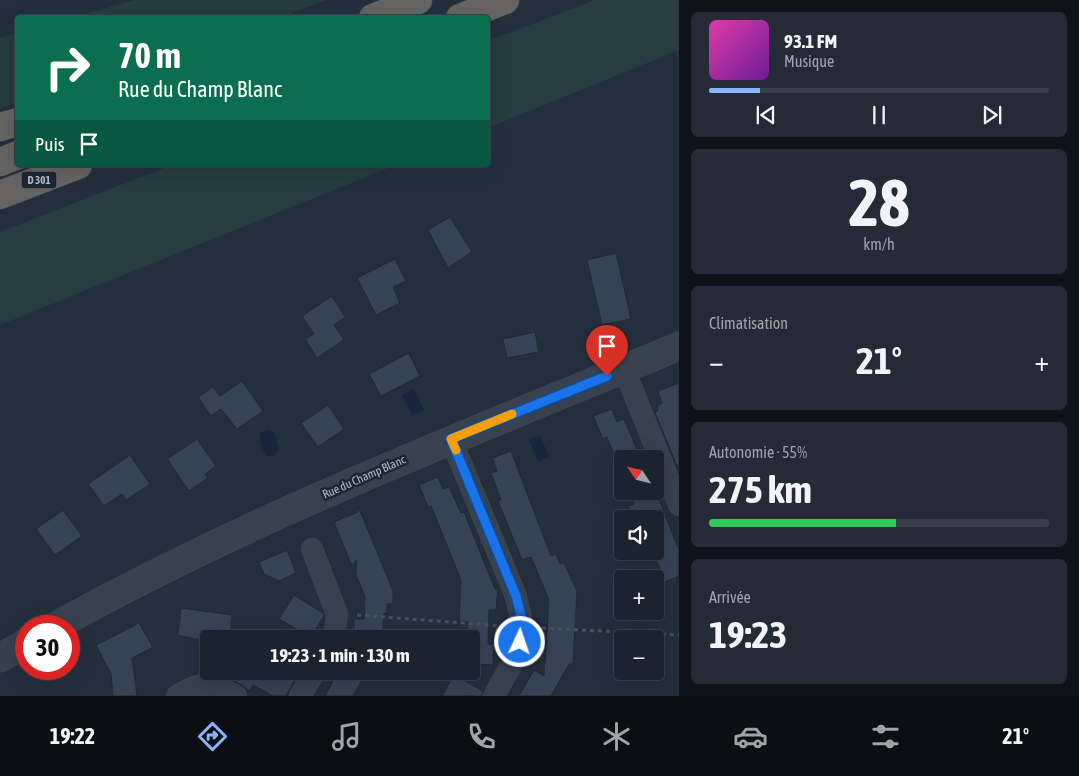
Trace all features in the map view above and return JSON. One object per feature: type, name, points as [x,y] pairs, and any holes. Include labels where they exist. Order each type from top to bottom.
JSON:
[{"type":"highway","points":[[380,15],[418,0]]},
{"type":"highway","points":[[468,15],[505,0]]},
{"type":"highway","points":[[0,126],[15,123]]},
{"type":"highway","name":"D 301","points":[[0,162],[15,156]]},
{"type":"highway","name":"D 301","points":[[0,195],[73,167]]},
{"type":"street","name":"Rue du Champ Blanc","points":[[76,615],[299,506],[451,439],[679,346]]},
{"type":"street","points":[[624,369],[679,505]]},
{"type":"street","points":[[451,439],[516,596],[524,627],[516,656],[494,696]]},
{"type":"street","points":[[312,550],[337,614],[335,630]]},
{"type":"street","points":[[0,658],[15,649]]},
{"type":"street","points":[[300,696],[310,680]]},
{"type":"street","points":[[177,696],[194,685],[216,685],[236,696]]},
{"type":"green space","points":[[135,0],[326,0],[287,15],[80,15]]},
{"type":"green space","points":[[595,0],[679,0],[679,50],[490,127],[490,40]]},
{"type":"green space","points":[[15,34],[15,103],[0,107],[0,38]]},
{"type":"green space","points":[[167,167],[391,167],[0,325],[0,232]]},
{"type":"water","points":[[414,389],[424,410],[412,416],[402,395]]},
{"type":"water","points":[[269,429],[274,433],[279,449],[274,456],[267,456],[260,442],[260,433]]},
{"type":"water","points":[[540,435],[549,457],[538,462],[529,440]]},
{"type":"building","points":[[450,217],[472,252],[448,268],[428,230]]},
{"type":"building","points":[[616,253],[631,319],[602,325],[587,260]]},
{"type":"building","points":[[395,259],[406,281],[393,287],[400,303],[376,315],[357,278]]},
{"type":"building","points":[[332,296],[345,317],[334,325],[344,340],[317,358],[305,339],[314,334],[302,316]]},
{"type":"building","points":[[535,332],[539,352],[507,358],[503,339]]},
{"type":"building","points":[[409,353],[420,376],[381,396],[369,374]]},
{"type":"building","points":[[242,381],[263,411],[237,429],[221,409],[211,416],[198,397],[213,387],[220,396]]},
{"type":"building","points":[[679,383],[679,465],[677,466],[655,412],[658,411],[657,406],[662,403],[658,391]]},
{"type":"building","points":[[328,405],[344,429],[318,447],[301,423]]},
{"type":"building","points":[[612,409],[617,422],[624,419],[637,450],[614,450],[614,454],[607,437],[603,439],[593,416]]},
{"type":"building","points":[[197,439],[216,466],[205,474],[208,478],[189,491],[167,459]]},
{"type":"building","points":[[511,451],[551,556],[556,554],[560,564],[564,563],[577,591],[573,664],[569,664],[551,696],[519,696],[534,670],[544,676],[549,600],[531,557],[522,560],[498,501],[501,500],[491,473],[497,471],[492,458]]},
{"type":"building","points":[[130,455],[150,484],[126,500],[122,494],[104,506],[88,484]]},
{"type":"building","points":[[438,477],[443,489],[449,487],[461,513],[464,512],[495,589],[498,589],[496,610],[489,610],[488,644],[494,644],[493,665],[480,664],[480,630],[468,630],[468,622],[459,621],[461,580],[431,506],[428,507],[419,485]]},
{"type":"building","points":[[632,500],[659,500],[663,510],[630,510],[628,506],[634,504]]},
{"type":"building","points":[[358,506],[393,591],[393,604],[387,604],[387,614],[384,613],[383,630],[354,630],[354,619],[364,619],[365,597],[356,575],[356,560],[352,566],[334,522],[358,512]]},
{"type":"building","points":[[63,510],[82,536],[55,555],[36,529]]},
{"type":"building","points":[[664,512],[679,550],[679,576],[665,582],[664,570],[660,570],[657,560],[664,560]]},
{"type":"building","points":[[287,550],[296,573],[279,581],[264,574],[259,562]]},
{"type":"building","points":[[294,595],[324,615],[316,630],[298,630],[279,619]]},
{"type":"building","points":[[181,608],[232,615],[231,630],[200,630],[200,639],[178,635]]},
{"type":"building","points":[[139,623],[153,647],[132,658],[137,696],[113,696],[111,674],[96,645]]},
{"type":"building","points":[[231,680],[294,681],[286,696],[273,696],[253,685],[249,691]]},
{"type":"building","points":[[333,680],[362,680],[353,696],[325,696]]},
{"type":"building","points":[[451,680],[463,680],[483,691],[482,696],[442,696]]},
{"type":"slow traffic","points":[[456,450],[451,439],[512,414]]},
{"type":"route","points":[[520,642],[524,627],[516,596],[451,439],[607,376]]}]
